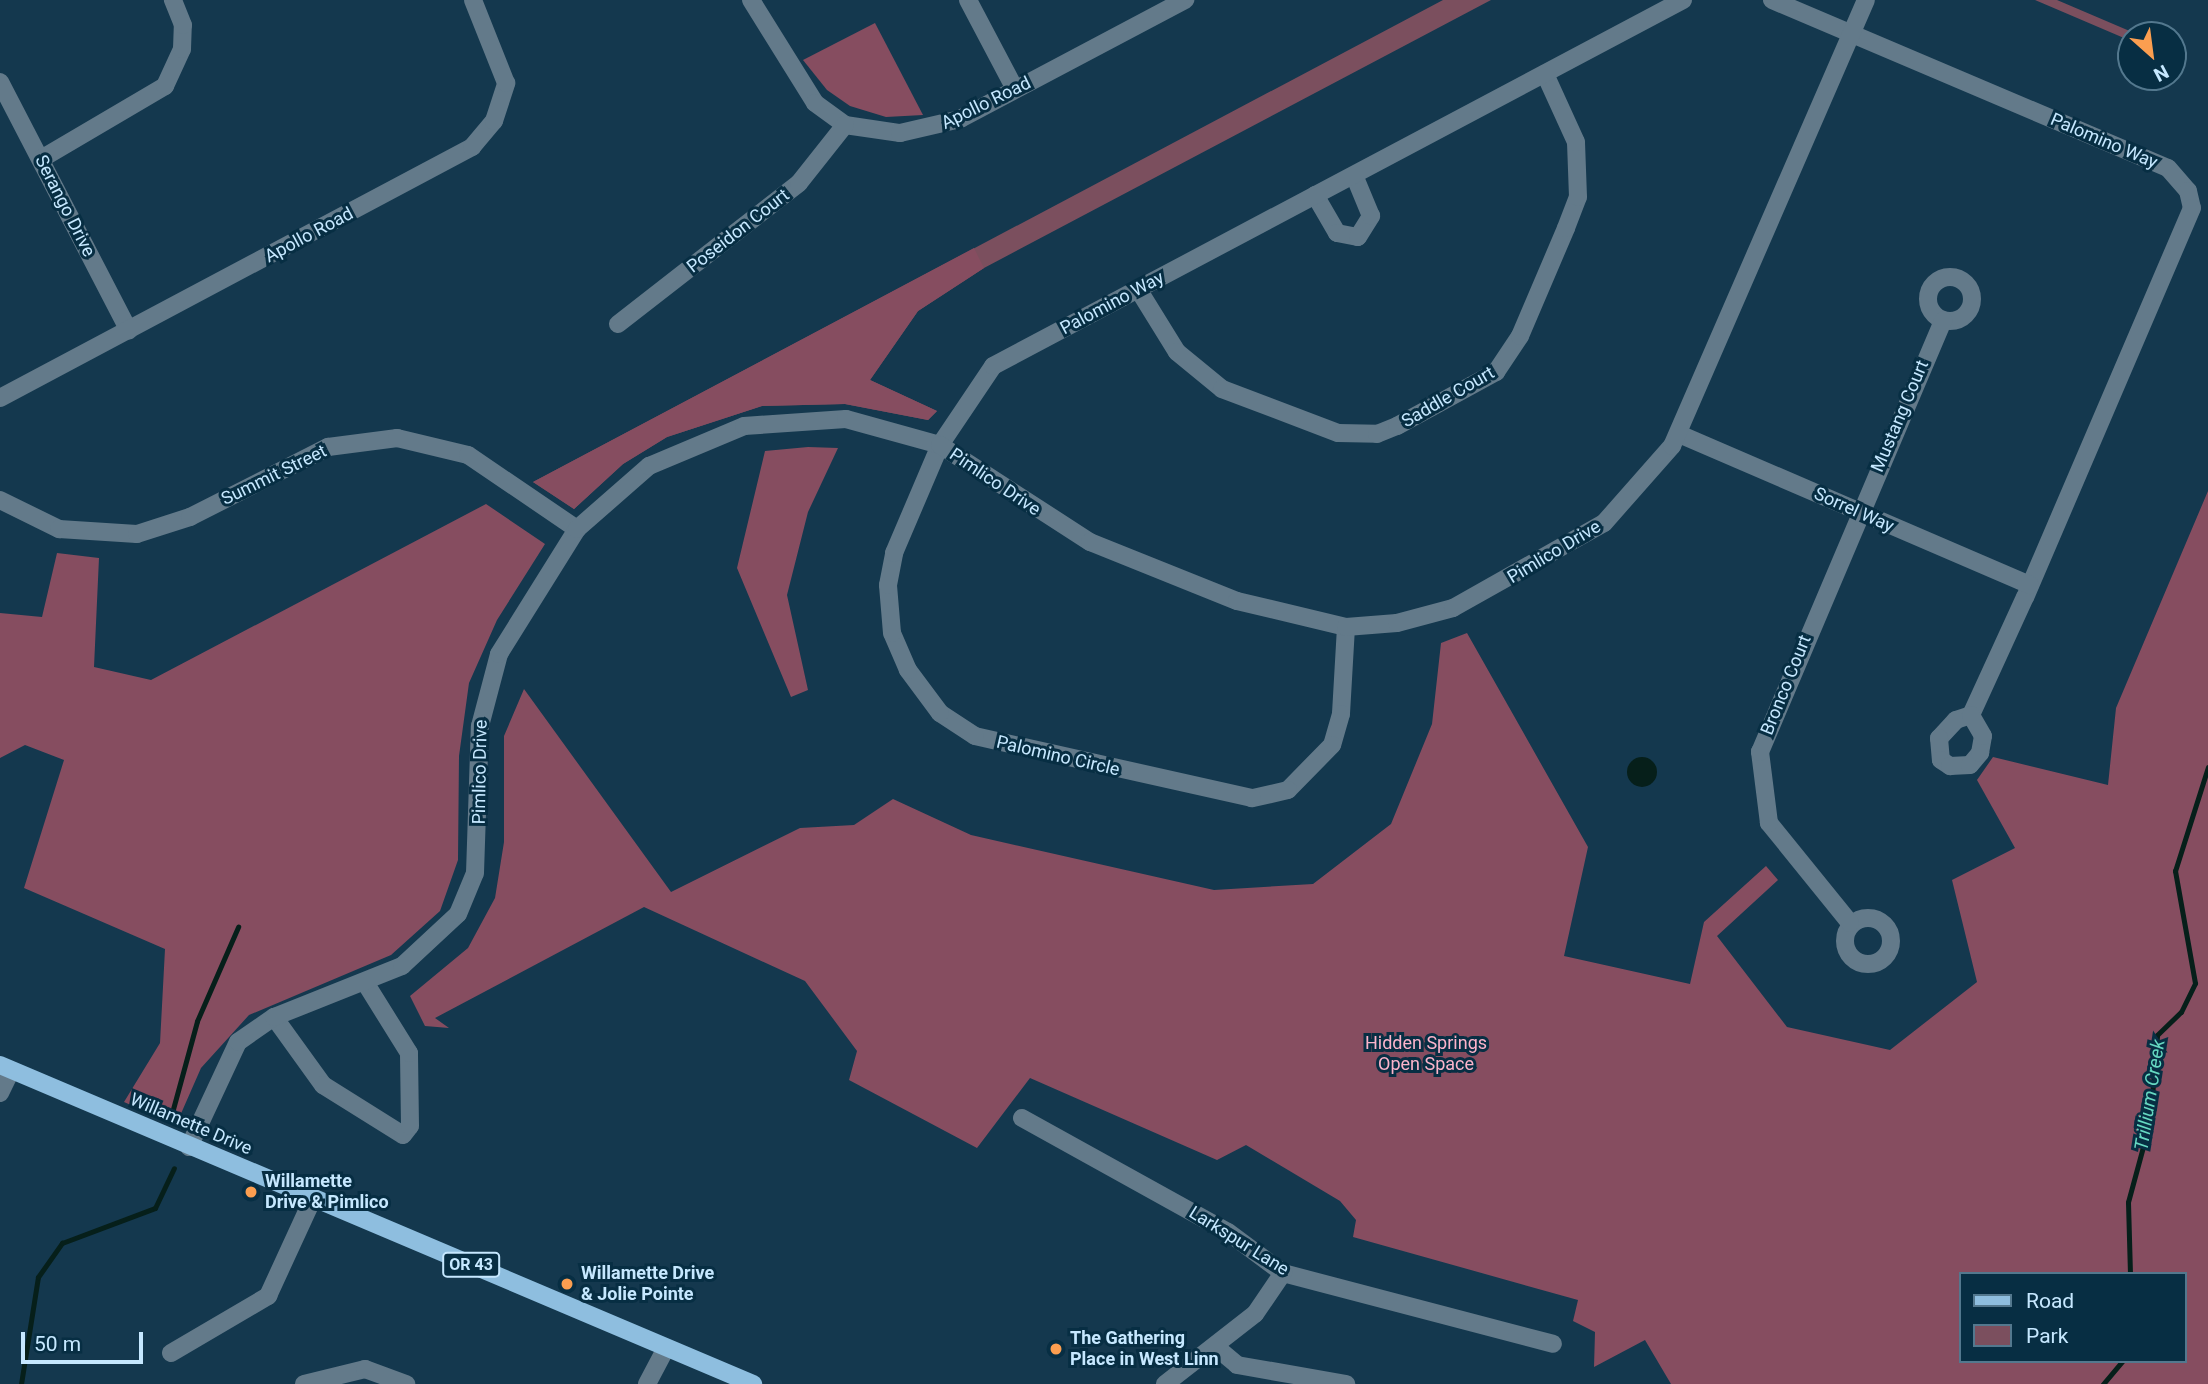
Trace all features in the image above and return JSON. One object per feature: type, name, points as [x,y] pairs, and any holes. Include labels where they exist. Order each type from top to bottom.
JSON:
[{"type":"main road","name":"Willamette Drive","points":[[6,1067],[188,1147],[753,1384]]},
{"type":"street","points":[[41,159],[165,86],[183,49],[183,25],[173,0]]},
{"type":"street","name":"Apollo Road","points":[[0,398],[472,147],[494,121],[506,83],[473,0]]},
{"type":"street","points":[[751,0],[805,92],[845,125]]},
{"type":"street","points":[[968,0],[1015,89]]},
{"type":"street","name":"Apollo Road","points":[[845,125],[919,132],[1015,89],[1185,0]]},
{"type":"street","name":"Palomino Way","points":[[940,445],[993,366],[1682,0]]},
{"type":"street","name":"Palomino Way","points":[[1772,0],[2168,168],[2188,191],[2192,208],[2030,585],[1971,715]]},
{"type":"street","name":"Pimlico Drive","points":[[188,1147],[228,1056],[274,1017],[366,984],[430,946],[465,902],[478,848],[479,738],[488,683],[503,648],[577,529],[649,466],[744,426],[834,417],[940,445],[1064,528],[1144,568],[1292,618],[1346,627],[1397,623],[1454,608],[1583,537],[1634,496],[1679,434],[1866,0]]},
{"type":"street","name":"Saddle Court","points":[[1138,289],[1163,334],[1195,371],[1253,404],[1357,436],[1408,420],[1503,364],[1566,228],[1578,197],[1576,142],[1545,74]]},
{"type":"street","name":"Serango Drive","points":[[0,82],[129,331]]},
{"type":"street","name":"Poseidon Court","points":[[618,324],[810,174],[845,125]]},
{"type":"street","points":[[1315,195],[1337,233],[1358,237],[1371,216],[1354,174]]},
{"type":"street","name":"Mustang Court","points":[[1858,512],[1943,320]]},
{"type":"street","name":"Sorrel Way","points":[[1679,434],[2030,585]]},
{"type":"street","name":"Summit Street","points":[[0,500],[68,531],[136,534],[190,517],[328,447],[397,438],[468,455],[577,529]]},
{"type":"street","name":"Palomino Circle","points":[[940,445],[894,553],[889,612],[908,670],[927,700],[975,736],[1222,793],[1279,794],[1308,775],[1332,746],[1341,715],[1346,627]]},
{"type":"street","name":"Bronco Court","points":[[1850,923],[1779,841],[1760,774],[1768,725],[1858,512]]},
{"type":"street","points":[[274,1017],[323,1085],[402,1135],[411,1118],[409,1053],[366,984]]},
{"type":"street","points":[[0,1093],[6,1067]]},
{"type":"street","name":"Larkspur Lane","points":[[1022,1118],[1228,1232],[1283,1273],[1553,1344]]},
{"type":"street","points":[[171,1353],[268,1296],[313,1198]]},
{"type":"street","points":[[1165,1384],[1217,1349],[1255,1314],[1283,1273]]},
{"type":"street","points":[[647,1384],[666,1348]]},
{"type":"street","points":[[1217,1349],[1237,1365],[1346,1384]]},
{"type":"street","points":[[304,1384],[365,1369],[406,1384]]},
{"type":"green space","points":[[1443,0],[1491,0],[984,268],[918,311],[870,380],[937,411],[928,420],[845,404],[762,406],[667,437],[623,464],[574,509],[533,482]]},
{"type":"green space","points":[[2035,0],[2057,0],[2117,26],[2117,35]]},
{"type":"green space","points":[[875,23],[923,115],[886,117],[850,106],[827,90],[803,60]]},
{"type":"green space","points":[[974,248],[984,268],[918,311],[870,380],[937,411],[928,420],[845,404],[762,406],[667,437],[623,464],[574,509],[533,482]]},
{"type":"green space","points":[[808,447],[838,448],[808,512],[787,595],[808,690],[791,697],[737,568],[765,451]]},
{"type":"green space","name":"Hidden Springs Open Space","points":[[2208,491],[2208,1384],[1671,1384],[1645,1340],[1594,1367],[1595,1332],[1573,1321],[1578,1300],[1353,1237],[1356,1220],[1340,1201],[1246,1145],[1217,1160],[1030,1078],[977,1148],[849,1080],[857,1051],[805,981],[644,907],[435,1018],[449,1028],[425,1026],[410,996],[468,948],[495,898],[504,842],[504,736],[524,689],[671,892],[800,828],[854,825],[893,799],[971,835],[1214,890],[1313,884],[1391,824],[1432,724],[1441,643],[1467,633],[1588,847],[1564,956],[1690,984],[1704,922],[1766,866],[1778,880],[1717,936],[1787,1027],[1890,1050],[1977,982],[1952,880],[2015,848],[1977,780],[1993,757],[2108,785],[2116,708]]},
{"type":"green space","points":[[486,504],[545,544],[497,620],[469,683],[459,756],[458,860],[440,911],[391,955],[249,1015],[201,1068],[176,1125],[124,1102],[160,1043],[165,949],[24,888],[64,760],[25,745],[0,758],[0,613],[42,617],[57,553],[99,558],[94,667],[151,680]]},
{"type":"shaded area","points":[[1642,757],[1653,761],[1657,772],[1653,783],[1642,787],[1631,783],[1627,772],[1631,761]]},
{"type":"waterway","name":"Trillium Creek","points":[[2130,1272],[2128,1202],[2150,1121],[2157,1035],[2181,1012],[2195,983],[2175,871],[2208,767]]},
{"type":"waterway","points":[[173,1109],[197,1021],[238,927]]},
{"type":"waterway","points":[[21,1384],[38,1277],[62,1243],[155,1208],[174,1168]]},
{"type":"waterway","name":"Trillium Creek","points":[[2103,1384],[2120,1363]]},
{"type":"place","name":"Willamette Drive & Pimlico","points":[[251,1192]]},
{"type":"place","name":"Willamette Drive & Jolie Pointe","points":[[567,1284]]},
{"type":"place","name":"The Gathering Place in West Linn","points":[[1056,1349]]}]
